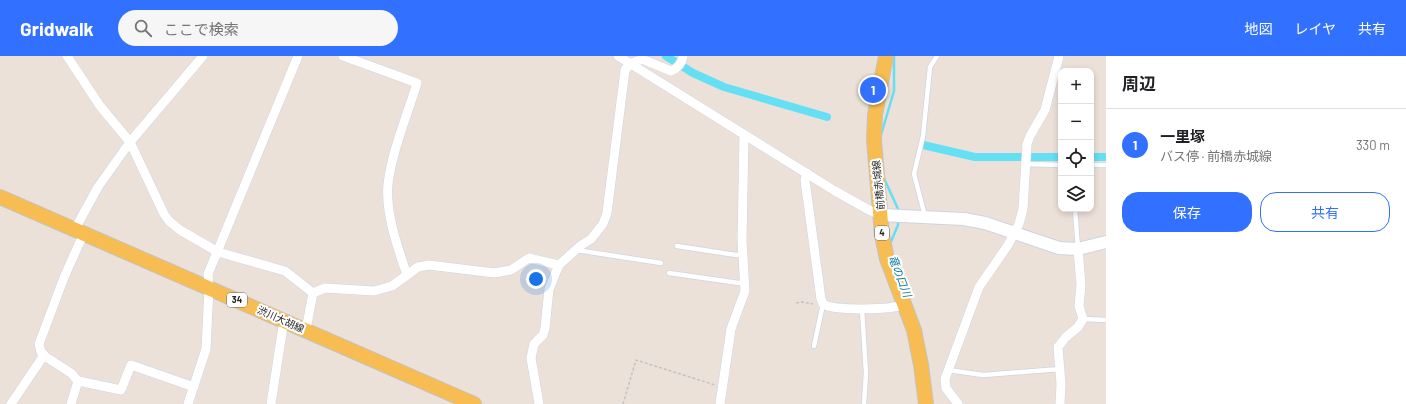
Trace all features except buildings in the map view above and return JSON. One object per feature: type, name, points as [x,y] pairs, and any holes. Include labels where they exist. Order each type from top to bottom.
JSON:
[{"type":"main road","name":"前橋赤城線","points":[[886,56],[876,111],[874,140],[886,259],[914,330],[926,404]]},
{"type":"main road","name":"渋川大胡線","points":[[0,197],[474,404]]},
{"type":"street","points":[[67,56],[100,106],[130,142],[164,214],[169,221],[180,230],[218,252],[285,271],[313,293]]},
{"type":"street","points":[[194,387],[131,365],[121,390],[78,381],[71,373],[40,352],[39,344],[80,231],[98,187],[130,142],[202,56]]},
{"type":"street","points":[[188,404],[206,349],[209,288],[208,274],[298,56]]},
{"type":"street","points":[[343,56],[417,83],[392,162],[388,186],[390,219],[407,275]]},
{"type":"street","points":[[618,56],[628,60],[744,135],[836,191],[869,210],[881,215],[964,219],[985,223],[1059,248],[1078,249],[1106,242]]},
{"type":"street","points":[[958,404],[946,388],[945,379],[979,287],[1008,245],[1023,209],[1026,150],[1030,136],[1045,110],[1059,56]]},
{"type":"street","points":[[628,60],[642,58],[671,71],[677,68],[683,58]]},
{"type":"street","points":[[539,404],[532,358],[534,344],[543,335],[549,289],[559,265],[591,239],[599,230],[607,213],[625,70],[628,60]]},
{"type":"street","points":[[720,404],[731,329],[745,291],[746,284],[742,254],[744,135]]},
{"type":"street","points":[[807,172],[805,180],[823,304],[830,307],[862,309],[894,308],[905,304]]},
{"type":"street","points":[[1060,404],[1060,369],[1058,347],[1066,336],[1078,327],[1083,319],[1079,306],[1081,285],[1078,249]]},
{"type":"street","points":[[313,293],[325,288],[374,291],[392,286],[418,267],[429,265],[494,273],[511,270],[529,258],[559,265]]},
{"type":"street","points":[[306,330],[313,293]]},
{"type":"street","points":[[271,404],[284,320]]},
{"type":"street","points":[[12,404],[44,355]]},
{"type":"street","points":[[71,404],[78,381]]},
{"type":"lane","points":[[925,218],[914,174],[922,136],[930,67],[938,56]]},
{"type":"lane","points":[[1026,164],[1058,165]]},
{"type":"lane","points":[[1094,165],[1106,165]]},
{"type":"lane","points":[[1075,212],[1078,249]]},
{"type":"lane","points":[[677,246],[736,255],[742,254]]},
{"type":"lane","points":[[576,250],[661,263]]},
{"type":"lane","points":[[669,273],[746,284]]},
{"type":"lane","points":[[814,346],[823,304]]},
{"type":"lane","points":[[862,309],[866,373],[864,404]]},
{"type":"lane","points":[[1083,319],[1106,320]]},
{"type":"lane","points":[[948,370],[983,375],[1060,369]]},
{"type":"path","points":[[796,303],[802,302],[819,305],[823,304]]},
{"type":"path","points":[[623,404],[636,360],[723,387]]},
{"type":"waterway","points":[[666,56],[693,73],[724,87],[827,117]]},
{"type":"waterway","name":"竜の口川","points":[[881,135],[894,91],[894,56]]},
{"type":"waterway","points":[[923,145],[975,157],[1058,157]]},
{"type":"waterway","points":[[1094,157],[1106,157]]},
{"type":"waterway","name":"竜の口川","points":[[883,176],[898,212]]},
{"type":"waterway","name":"竜の口川","points":[[890,244],[898,225],[898,219]]},
{"type":"place","name":"一里塚","points":[[873,90]]}]
